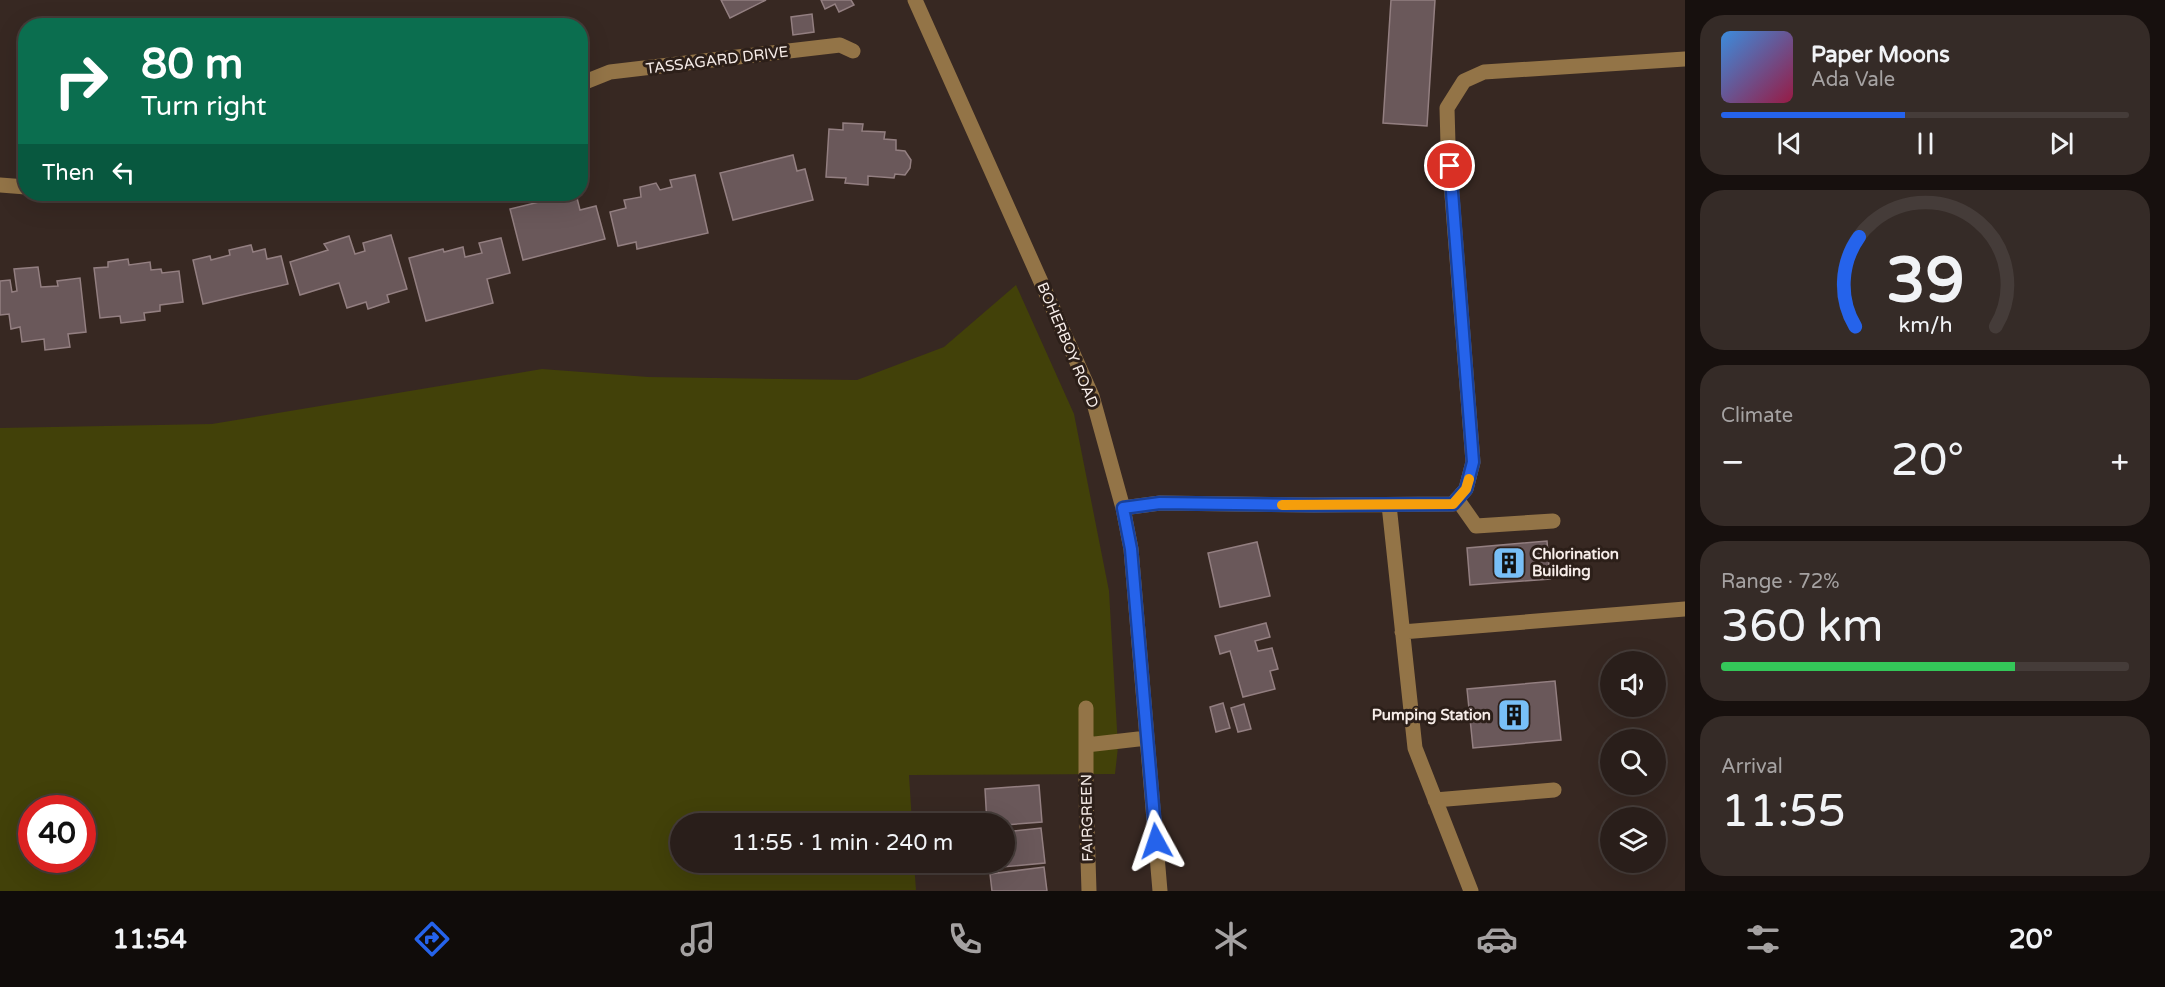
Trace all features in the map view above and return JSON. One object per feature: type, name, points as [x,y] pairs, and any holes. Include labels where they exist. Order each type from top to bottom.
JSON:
[{"type":"street","name":"BOHERBOY ROAD","points":[[921,4],[1092,396],[1123,508],[1131,549],[1160,891]]},
{"type":"street","name":"TASSAGARD DRIVE","points":[[588,81],[610,72],[840,45],[853,51]]},
{"type":"street","points":[[1123,508],[1160,503],[1453,504],[1466,489],[1473,462],[1447,108],[1464,81],[1484,72],[1685,59]]},
{"type":"street","points":[[0,185],[18,186]]},
{"type":"street","points":[[1457,499],[1476,526],[1554,521]]},
{"type":"street","points":[[1389,505],[1415,748],[1471,891]]},
{"type":"street","points":[[1402,632],[1685,609]]},
{"type":"street","name":"FAIRGREEN","points":[[1086,708],[1089,891]]},
{"type":"street","points":[[1086,745],[1147,738]]},
{"type":"street","points":[[1435,800],[1554,790]]},
{"type":"shaded area","points":[[1016,285],[1074,414],[1109,591],[1118,747],[1115,774],[909,775],[911,813],[670,813],[670,873],[915,873],[916,890],[0,891],[0,428],[212,424],[542,369],[648,377],[857,380],[944,347]]},
{"type":"building","points":[[721,0],[766,0],[730,18]]},
{"type":"building","points":[[821,0],[851,0],[854,5],[839,12],[835,4],[825,9]]},
{"type":"building","points":[[1391,0],[1435,0],[1427,126],[1383,123]]},
{"type":"building","points":[[812,14],[814,32],[793,35],[791,17]]},
{"type":"building","points":[[843,123],[863,124],[862,131],[885,132],[884,139],[896,140],[896,150],[905,151],[911,160],[910,168],[905,175],[895,174],[894,178],[868,176],[868,185],[845,183],[846,178],[826,177],[829,129],[843,130]]},
{"type":"building","points":[[793,155],[797,171],[805,169],[813,200],[733,220],[720,173]]},
{"type":"building","points":[[695,175],[708,233],[637,249],[636,242],[618,246],[610,212],[626,208],[624,200],[641,197],[640,187],[656,183],[660,190],[672,187],[670,180]]},
{"type":"building","points":[[543,201],[578,201],[580,210],[596,206],[605,239],[523,260],[510,209]]},
{"type":"building","points":[[391,235],[407,289],[387,295],[389,302],[368,309],[366,302],[347,308],[339,283],[300,295],[290,262],[328,250],[324,244],[349,236],[355,254],[365,251],[363,243]]},
{"type":"building","points":[[501,238],[510,273],[487,279],[493,303],[426,321],[409,258],[443,249],[444,252],[463,247],[465,257],[482,253],[479,243]]},
{"type":"building","points":[[251,245],[253,252],[265,249],[267,259],[281,256],[288,284],[203,304],[193,260],[210,256],[211,260],[230,255],[229,250]]},
{"type":"building","points":[[128,259],[129,265],[150,262],[151,270],[161,269],[162,273],[179,271],[183,302],[160,305],[160,311],[144,313],[145,320],[121,323],[120,316],[100,318],[94,268],[108,267],[108,262]]},
{"type":"building","points":[[38,267],[41,287],[58,286],[57,281],[80,278],[86,332],[68,334],[70,347],[45,350],[44,339],[22,342],[20,327],[11,329],[9,314],[0,315],[0,281],[10,280],[12,292],[17,291],[14,269]]},
{"type":"building","name":"Chlorination Building","points":[[1547,541],[1550,579],[1470,585],[1467,548]]},
{"type":"building","points":[[1257,542],[1270,596],[1220,607],[1208,553]]},
{"type":"building","points":[[1266,623],[1270,637],[1255,641],[1258,651],[1272,648],[1278,669],[1270,671],[1275,689],[1243,697],[1230,651],[1220,654],[1215,636]]},
{"type":"building","name":"Pumping Station","points":[[1555,681],[1561,740],[1473,748],[1467,689]]},
{"type":"building","points":[[1223,703],[1230,728],[1216,732],[1210,707]]},
{"type":"building","points":[[1244,704],[1251,729],[1238,732],[1231,708]]},
{"type":"building","points":[[1039,785],[1042,822],[1015,824],[1015,813],[986,813],[985,789]]},
{"type":"building","points":[[1041,828],[1045,863],[1015,866],[1015,831]]},
{"type":"building","points":[[1044,867],[1047,891],[992,891],[990,874],[1015,873],[1015,871]]},
{"type":"slow traffic","points":[[1282,505],[1453,504],[1466,489],[1469,479]]},
{"type":"place","name":"Chlorination Building","points":[[1509,563]]},
{"type":"place","name":"Pumping Station","points":[[1514,715]]},
{"type":"route","points":[[1156,841],[1131,549],[1123,508],[1160,503],[1453,504],[1466,489],[1473,462],[1450,166]]}]
